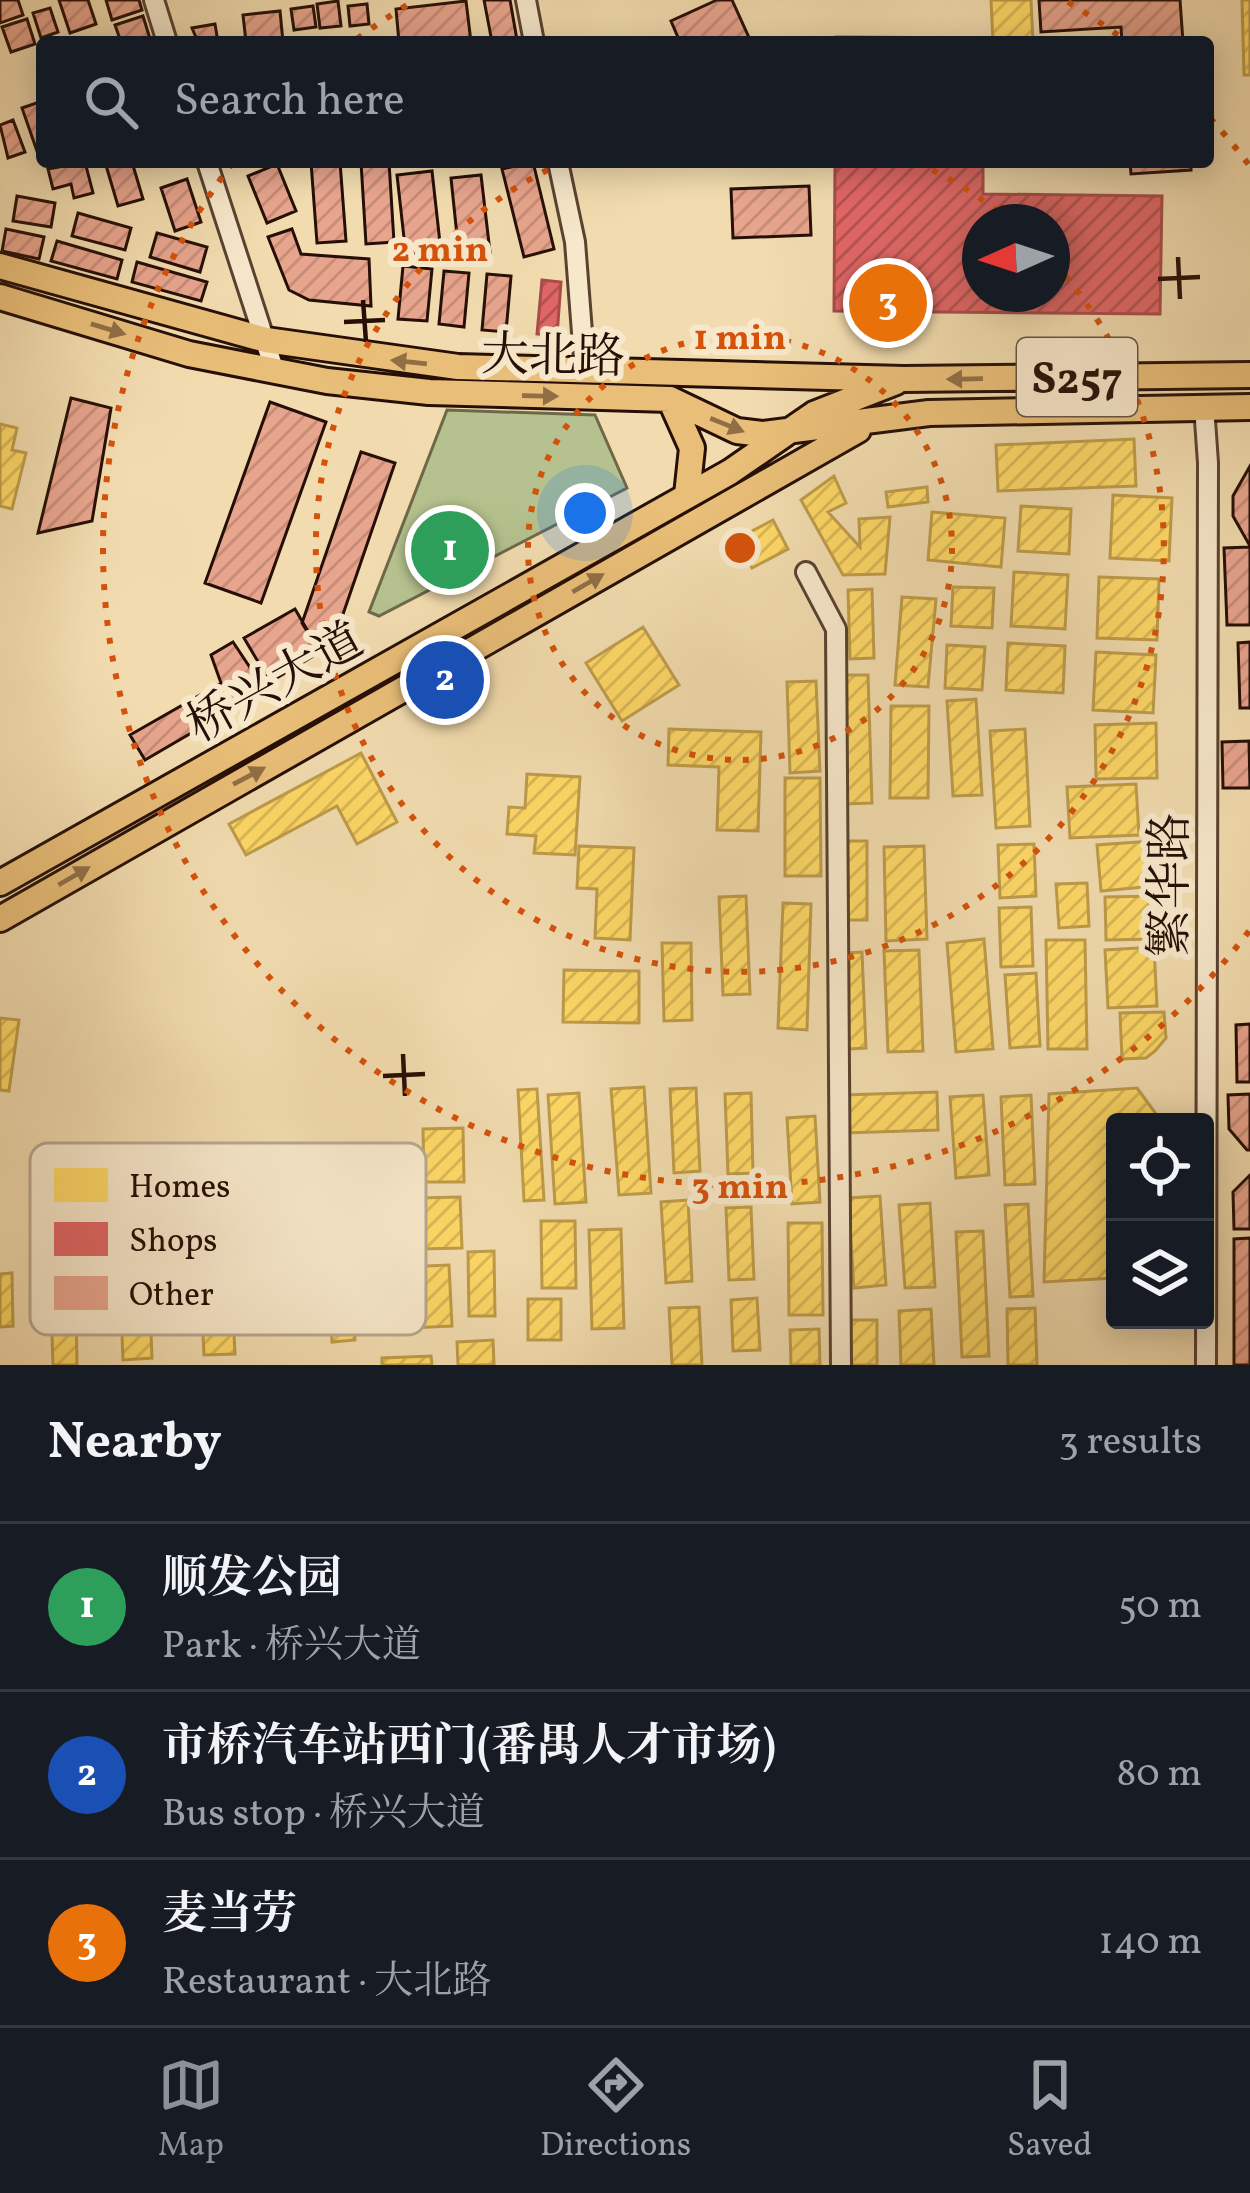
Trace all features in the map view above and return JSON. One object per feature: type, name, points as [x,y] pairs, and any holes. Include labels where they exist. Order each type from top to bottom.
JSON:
[{"type":"main road","name":"大北路","points":[[0,266],[266,340],[458,367],[904,379],[1250,375]]},
{"type":"main road","name":"大北路","points":[[0,297],[189,354],[274,372],[429,392],[670,399],[737,431],[787,434],[883,418],[1250,406]]},
{"type":"main road","name":"桥兴大道","points":[[0,883],[687,495],[814,414],[904,379]]},
{"type":"main road","points":[[670,399],[692,448],[687,495]]},
{"type":"main road","name":"桥兴大道","points":[[0,919],[883,418]]},
{"type":"street","points":[[154,0],[165,36]]},
{"type":"street","points":[[526,0],[533,36]]},
{"type":"street","points":[[209,168],[274,372]]},
{"type":"street","points":[[559,168],[575,242],[585,371]]},
{"type":"street","name":"繁华路","points":[[1204,406],[1208,463],[1206,1365]]},
{"type":"street","points":[[806,572],[836,629],[841,1365]]},
{"type":"green space","points":[[447,410],[595,415],[627,488],[379,616],[369,612]]},
{"type":"building: Homes","points":[[991,0],[1031,0],[1033,36],[993,36]]},
{"type":"building: Homes","points":[[1242,0],[1250,0],[1250,75],[1244,75]]},
{"type":"building: Homes","points":[[0,424],[17,428],[12,450],[26,453],[12,509],[0,506]]},
{"type":"building: Homes","points":[[1134,439],[1136,486],[998,491],[996,445]]},
{"type":"building: Homes","points":[[834,476],[846,503],[828,512],[860,547],[859,519],[890,517],[885,574],[843,575],[801,500]]},
{"type":"building: Homes","points":[[927,487],[928,502],[888,507],[886,492]]},
{"type":"building: Homes","points":[[1113,495],[1172,498],[1169,561],[1110,558]]},
{"type":"building: Homes","points":[[1021,506],[1071,509],[1069,554],[1018,551]]},
{"type":"building: Homes","points":[[932,512],[1005,518],[1001,567],[928,560]]},
{"type":"building: Homes","points":[[773,520],[788,549],[752,568],[737,539]]},
{"type":"building: Homes","points":[[1014,572],[1068,575],[1065,629],[1011,626]]},
{"type":"building: Homes","points":[[1099,577],[1159,579],[1157,640],[1097,638]]},
{"type":"building: Homes","points":[[953,587],[994,588],[992,628],[951,626]]},
{"type":"building: Homes","points":[[872,589],[874,658],[850,659],[848,590]]},
{"type":"building: Homes","points":[[902,597],[936,599],[928,687],[895,685]]},
{"type":"building: Homes","points":[[643,627],[679,685],[622,721],[586,663]]},
{"type":"building: Homes","points":[[1008,643],[1065,646],[1063,693],[1006,690]]},
{"type":"building: Homes","points":[[947,645],[985,647],[982,690],[945,688]]},
{"type":"building: Homes","points":[[1096,652],[1156,655],[1153,713],[1093,710]]},
{"type":"building: Homes","points":[[841,675],[868,675],[872,803],[845,804]]},
{"type":"building: Homes","points":[[816,681],[820,771],[790,773],[787,682]]},
{"type":"building: Homes","points":[[976,699],[982,795],[953,796],[947,701]]},
{"type":"building: Homes","points":[[891,706],[929,706],[928,798],[890,798]]},
{"type":"building: Homes","points":[[1156,723],[1157,778],[1096,779],[1095,725]]},
{"type":"building: Homes","points":[[669,729],[761,732],[758,831],[717,830],[719,767],[668,765]]},
{"type":"building: Homes","points":[[1025,729],[1030,826],[996,828],[990,731]]},
{"type":"building: Homes","points":[[361,753],[397,822],[357,844],[337,806],[246,855],[229,824]]},
{"type":"building: Homes","points":[[527,774],[580,777],[575,855],[534,853],[536,836],[507,834],[509,807],[525,808]]},
{"type":"building: Homes","points":[[785,778],[820,778],[821,876],[785,876]]},
{"type":"building: Homes","points":[[1136,784],[1139,835],[1070,838],[1067,787]]},
{"type":"building: Homes","points":[[845,841],[867,841],[867,920],[844,920]]},
{"type":"building: Homes","points":[[1151,841],[1155,886],[1101,891],[1097,845]]},
{"type":"building: Homes","points":[[1034,844],[1036,896],[1000,898],[998,845]]},
{"type":"building: Homes","points":[[579,846],[634,848],[630,940],[595,938],[597,889],[577,888]]},
{"type":"building: Homes","points":[[924,846],[927,939],[886,941],[884,847]]},
{"type":"building: Homes","points":[[1087,883],[1089,926],[1059,928],[1056,884]]},
{"type":"building: Homes","points":[[746,896],[750,994],[723,995],[719,897]]},
{"type":"building: Homes","points":[[1155,896],[1156,939],[1106,940],[1105,897]]},
{"type":"building: Homes","points":[[783,903],[811,904],[807,1030],[778,1028]]},
{"type":"building: Homes","points":[[1031,907],[1033,966],[1001,967],[999,908]]},
{"type":"building: Homes","points":[[984,939],[993,1049],[956,1052],[947,943]]},
{"type":"building: Homes","points":[[1046,940],[1085,940],[1087,1049],[1048,1049]]},
{"type":"building: Homes","points":[[662,943],[691,943],[692,1020],[664,1021]]},
{"type":"building: Homes","points":[[1154,947],[1157,1006],[1108,1008],[1105,950]]},
{"type":"building: Homes","points":[[919,950],[923,1051],[888,1052],[884,951]]},
{"type":"building: Homes","points":[[862,952],[866,1048],[849,1049],[844,953]]},
{"type":"building: Homes","points":[[564,970],[639,971],[639,1023],[563,1022]]},
{"type":"building: Homes","points":[[1036,973],[1040,1046],[1010,1048],[1005,975]]},
{"type":"building: Homes","points":[[1164,1012],[1166,1038],[1155,1051],[1146,1058],[1122,1059],[1120,1013]]},
{"type":"building: Homes","points":[[0,1018],[19,1020],[9,1091],[0,1090]]},
{"type":"building: Homes","points":[[644,1087],[651,1193],[619,1195],[611,1089]]},
{"type":"building: Homes","points":[[696,1088],[700,1171],[674,1173],[670,1089]]},
{"type":"building: Homes","points":[[1137,1088],[1155,1113],[1106,1113],[1106,1279],[1044,1282],[1049,1094]]},
{"type":"building: Homes","points":[[537,1089],[544,1200],[524,1201],[518,1090]]},
{"type":"building: Homes","points":[[937,1092],[938,1130],[844,1133],[843,1095]]},
{"type":"building: Homes","points":[[579,1093],[586,1202],[555,1204],[548,1095]]},
{"type":"building: Homes","points":[[751,1093],[753,1173],[728,1174],[725,1094]]},
{"type":"building: Homes","points":[[983,1095],[989,1175],[956,1178],[950,1097]]},
{"type":"building: Homes","points":[[1031,1095],[1035,1184],[1005,1185],[1001,1097]]},
{"type":"building: Homes","points":[[815,1116],[820,1202],[792,1204],[787,1118]]},
{"type":"building: Homes","points":[[463,1128],[464,1182],[426,1182],[423,1129]]},
{"type":"building: Homes","points":[[880,1196],[886,1285],[854,1288],[848,1198]]},
{"type":"building: Homes","points":[[460,1197],[462,1248],[426,1249],[426,1198]]},
{"type":"building: Homes","points":[[688,1200],[692,1281],[666,1283],[661,1202]]},
{"type":"building: Homes","points":[[930,1203],[935,1287],[905,1288],[899,1205]]},
{"type":"building: Homes","points":[[1028,1204],[1033,1296],[1010,1297],[1005,1205]]},
{"type":"building: Homes","points":[[751,1207],[754,1279],[729,1280],[726,1208]]},
{"type":"building: Homes","points":[[541,1221],[575,1221],[576,1288],[542,1288]]},
{"type":"building: Homes","points":[[788,1223],[822,1223],[823,1315],[789,1315]]},
{"type":"building: Homes","points":[[621,1229],[624,1328],[592,1329],[589,1230]]},
{"type":"building: Homes","points":[[983,1231],[989,1356],[962,1357],[956,1232]]},
{"type":"building: Homes","points":[[494,1251],[495,1316],[469,1316],[468,1252]]},
{"type":"building: Homes","points":[[449,1265],[452,1326],[426,1327],[426,1266]]},
{"type":"building: Homes","points":[[12,1273],[13,1326],[0,1327],[0,1274]]},
{"type":"building: Homes","points":[[757,1298],[760,1350],[733,1351],[731,1300]]},
{"type":"building: Homes","points":[[528,1299],[561,1299],[561,1340],[528,1340]]},
{"type":"building: Homes","points":[[699,1307],[702,1365],[672,1365],[669,1308]]},
{"type":"building: Homes","points":[[1035,1308],[1037,1365],[1008,1365],[1007,1309]]},
{"type":"building: Homes","points":[[931,1309],[934,1365],[901,1365],[899,1311]]},
{"type":"building: Homes","points":[[846,1320],[877,1320],[877,1365],[846,1365]]},
{"type":"building: Homes","points":[[819,1329],[820,1365],[791,1365],[790,1330]]},
{"type":"building: Homes","points":[[52,1335],[77,1335],[77,1365],[53,1365]]},
{"type":"building: Homes","points":[[122,1335],[151,1335],[152,1358],[123,1360]]},
{"type":"building: Homes","points":[[203,1335],[234,1335],[235,1354],[204,1355]]},
{"type":"building: Homes","points":[[332,1335],[355,1335],[355,1340],[332,1342]]},
{"type":"building: Homes","points":[[493,1340],[494,1365],[458,1365],[457,1342]]},
{"type":"building: Homes","points":[[431,1356],[432,1365],[382,1365],[382,1358]]},
{"type":"building: Shops","points":[[835,168],[983,168],[983,194],[1162,196],[1160,314],[834,311]]},
{"type":"building: Shops","points":[[542,280],[561,282],[557,336],[537,334]]},
{"type":"building: Other","points":[[0,0],[18,0],[23,15],[0,23]]},
{"type":"building: Other","points":[[59,0],[88,0],[96,24],[70,33]]},
{"type":"building: Other","points":[[106,0],[139,0],[142,10],[112,20]]},
{"type":"building: Other","points":[[484,0],[510,0],[516,36],[491,36]]},
{"type":"building: Other","points":[[717,0],[732,0],[748,36],[677,36],[671,21]]},
{"type":"building: Other","points":[[1039,0],[1180,0],[1183,36],[1122,36],[1121,27],[1041,32]]},
{"type":"building: Other","points":[[338,1],[341,26],[320,28],[317,4]]},
{"type":"building: Other","points":[[466,1],[470,36],[398,36],[396,9]]},
{"type":"building: Other","points":[[367,4],[369,24],[350,26],[348,6]]},
{"type":"building: Other","points":[[313,6],[316,27],[294,30],[291,9]]},
{"type":"building: Other","points":[[50,8],[58,32],[40,36],[33,13]]},
{"type":"building: Other","points":[[280,11],[282,36],[245,36],[243,15]]},
{"type":"building: Other","points":[[143,16],[149,36],[119,36],[115,25]]},
{"type":"building: Other","points":[[27,19],[35,44],[11,52],[2,27]]},
{"type":"building: Other","points":[[215,24],[217,36],[195,36],[192,28]]},
{"type":"building: Other","points":[[36,103],[36,148],[22,108]]},
{"type":"building: Other","points":[[13,120],[25,152],[8,158],[0,125]]},
{"type":"building: Other","points":[[87,168],[93,193],[74,198],[71,184],[53,189],[48,169]]},
{"type":"building: Other","points":[[107,168],[134,168],[143,199],[118,206]]},
{"type":"building: Other","points":[[279,168],[296,211],[267,223],[248,176]]},
{"type":"building: Other","points":[[311,168],[340,168],[346,241],[317,243]]},
{"type":"building: Other","points":[[361,168],[389,168],[394,242],[366,244]]},
{"type":"building: Other","points":[[534,168],[554,249],[524,257],[502,169]]},
{"type":"building: Other","points":[[1130,168],[1191,168],[1191,170],[1131,174]]},
{"type":"building: Other","points":[[432,171],[441,252],[406,256],[397,175]]},
{"type":"building: Other","points":[[481,175],[490,252],[459,255],[451,178]]},
{"type":"building: Other","points":[[187,179],[201,222],[175,231],[161,188]]},
{"type":"building: Other","points":[[809,186],[811,235],[733,238],[731,189]]},
{"type":"building: Other","points":[[17,196],[55,203],[51,227],[13,221]]},
{"type":"building: Other","points":[[78,213],[131,228],[125,250],[72,236]]},
{"type":"building: Other","points":[[6,229],[44,237],[39,259],[2,251]]},
{"type":"building: Other","points":[[292,229],[301,254],[369,259],[371,306],[309,300],[289,290],[268,237]]},
{"type":"building: Other","points":[[157,233],[207,247],[200,272],[150,257]]},
{"type":"building: Other","points":[[57,241],[122,260],[117,279],[51,261]]},
{"type":"building: Other","points":[[137,262],[207,282],[201,301],[132,282]]},
{"type":"building: Other","points":[[403,266],[432,269],[427,321],[398,319]]},
{"type":"building: Other","points":[[444,271],[469,273],[464,327],[439,324]]},
{"type":"building: Other","points":[[487,274],[511,276],[506,332],[482,330]]},
{"type":"building: Other","points":[[71,398],[111,408],[92,521],[38,533]]},
{"type":"building: Other","points":[[270,402],[326,422],[261,603],[205,583]]},
{"type":"building: Other","points":[[361,452],[395,463],[330,652],[320,652],[302,623]]},
{"type":"building: Other","points":[[1250,466],[1250,546],[1233,516],[1233,496]]},
{"type":"building: Other","points":[[1250,547],[1250,625],[1227,625],[1224,548]]},
{"type":"building: Other","points":[[295,609],[320,652],[270,682],[244,638]]},
{"type":"building: Other","points":[[233,642],[265,690],[145,760],[130,735],[221,683],[211,655]]},
{"type":"building: Other","points":[[1250,642],[1250,708],[1240,708],[1238,643]]},
{"type":"building: Other","points":[[1249,741],[1250,788],[1223,788],[1222,742]]},
{"type":"building: Other","points":[[1250,1024],[1250,1082],[1237,1082],[1236,1025]]},
{"type":"building: Other","points":[[1250,1094],[1247,1150],[1229,1129],[1228,1095]]},
{"type":"building: Other","points":[[1250,1175],[1250,1229],[1234,1229],[1233,1192]]},
{"type":"building: Other","points":[[1250,1238],[1250,1365],[1234,1365],[1234,1239]]},
{"type":"place","name":"麦当劳","points":[[888,303]]},
{"type":"place","name":"顺发公园","points":[[450,550]]},
{"type":"place","name":"市桥汽车站西门(番禺人才市场)","points":[[445,680]]}]
